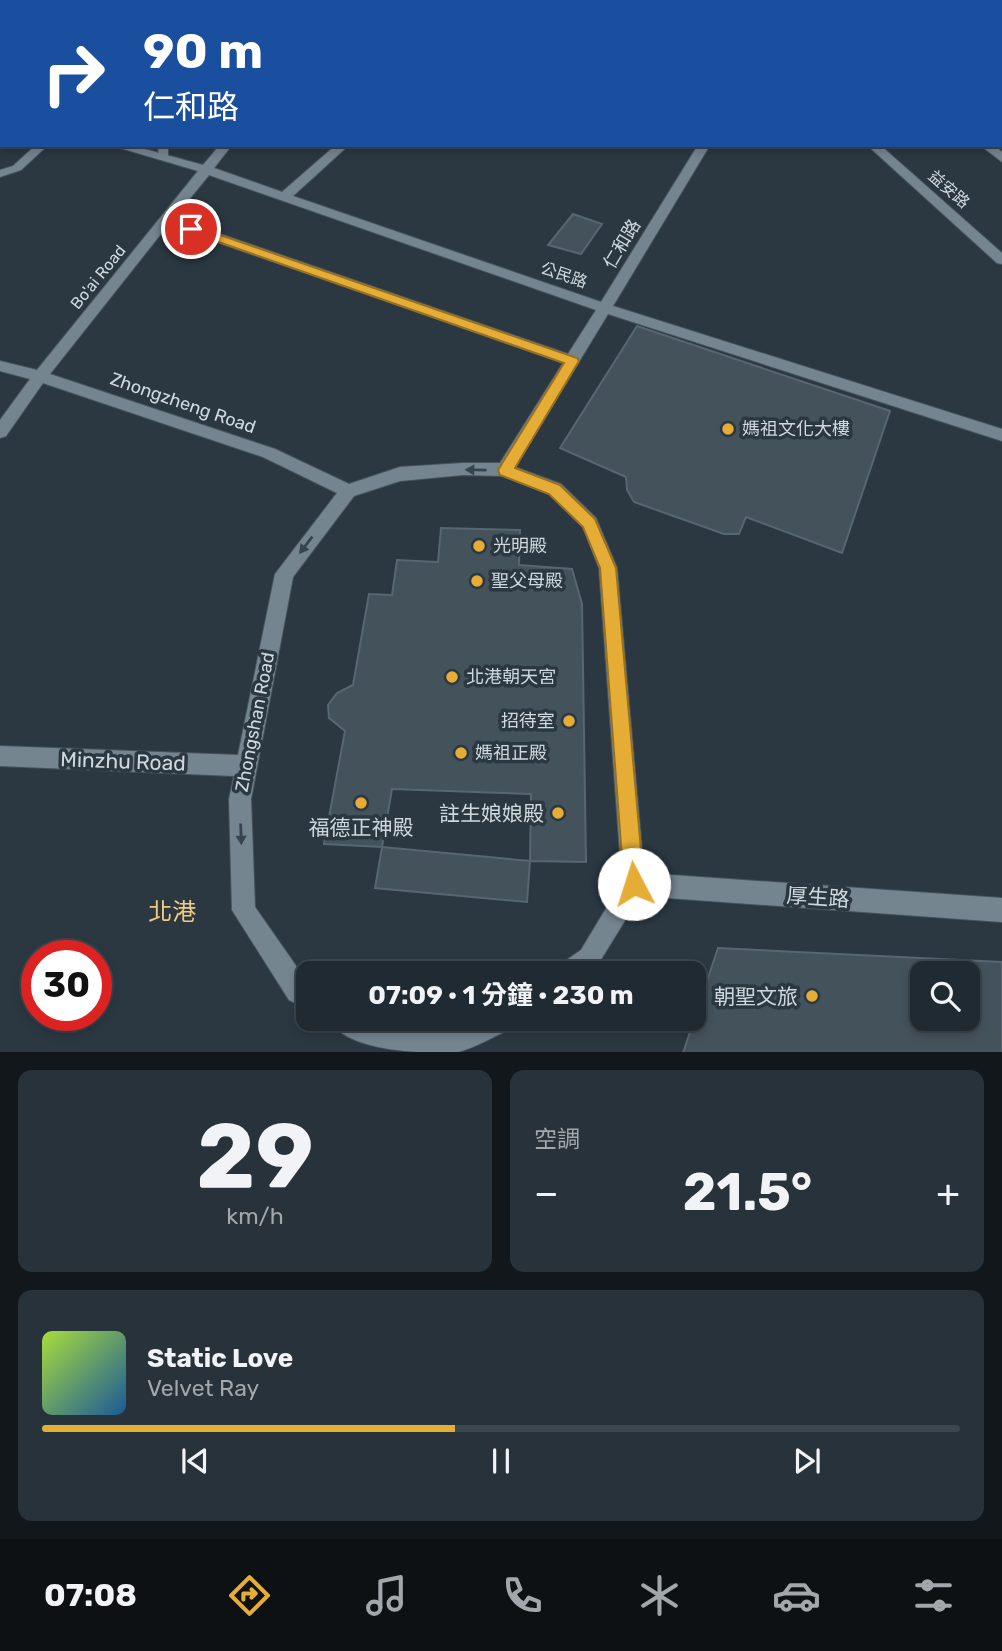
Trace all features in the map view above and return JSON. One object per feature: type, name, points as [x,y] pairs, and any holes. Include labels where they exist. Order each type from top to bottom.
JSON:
[{"type":"street","name":"公民路","points":[[130,147],[164,152],[206,170],[605,308],[1002,435]]},
{"type":"street","name":"Bo'ai Road","points":[[0,432],[40,376],[224,147]]},
{"type":"street","points":[[284,197],[341,147]]},
{"type":"street","name":"仁和路","points":[[505,470],[703,147]]},
{"type":"street","name":"益安路","points":[[875,147],[1002,260]]},
{"type":"street","points":[[166,220],[572,361]]},
{"type":"street","name":"Zhongzheng Road","points":[[0,366],[40,376],[269,453],[348,491]]},
{"type":"street","points":[[348,491],[400,474],[463,469],[505,470],[555,489],[590,523],[608,568],[634,884],[585,961]]},
{"type":"street","name":"Zhongshan Road","points":[[296,988],[244,909],[240,799],[284,574],[348,491]]},
{"type":"street","name":"Minzhu Road","points":[[0,756],[246,765]]},
{"type":"street","name":"厚生路","points":[[634,884],[1002,910]]},
{"type":"street","points":[[360,1031],[418,1047],[452,1041],[475,1031]]},
{"type":"lane","points":[[0,174],[17,168],[41,147]]},
{"type":"building","points":[[573,214],[602,224],[581,254],[548,245]]},
{"type":"building","name":"媽祖文化大樓","points":[[637,326],[890,411],[842,553],[746,517],[739,534],[724,534],[634,502],[627,490],[626,477],[560,448]]},
{"type":"building","points":[[441,528],[520,530],[519,565],[572,569],[582,604],[586,862],[530,861],[531,794],[392,789],[382,847],[324,844],[345,731],[329,718],[328,705],[337,693],[353,685],[369,594],[392,595],[397,560],[438,562]]},
{"type":"building","points":[[382,847],[530,861],[527,902],[375,888]]},
{"type":"building","name":"朝聖文旅","points":[[718,948],[1002,962],[1002,1052],[683,1052],[690,1031],[706,1031],[706,984]]},
{"type":"place","name":"媽祖文化大樓","points":[[728,429]]},
{"type":"place","name":"光明殿","points":[[479,546]]},
{"type":"place","name":"聖父母殿","points":[[477,581]]},
{"type":"place","name":"北港朝天宮","points":[[452,677]]},
{"type":"place","name":"招待室","points":[[569,721]]},
{"type":"place","name":"媽祖正殿","points":[[461,753]]},
{"type":"place","name":"福德正神殿","points":[[361,803]]},
{"type":"place","name":"註生娘娘殿","points":[[558,813]]},
{"type":"place","name":"朝聖文旅","points":[[812,996]]},
{"type":"district","name":"北港","points":[[172,912]]},
{"type":"route","points":[[191,229],[572,361],[505,470],[555,489],[590,523],[608,568],[634,884]]}]
